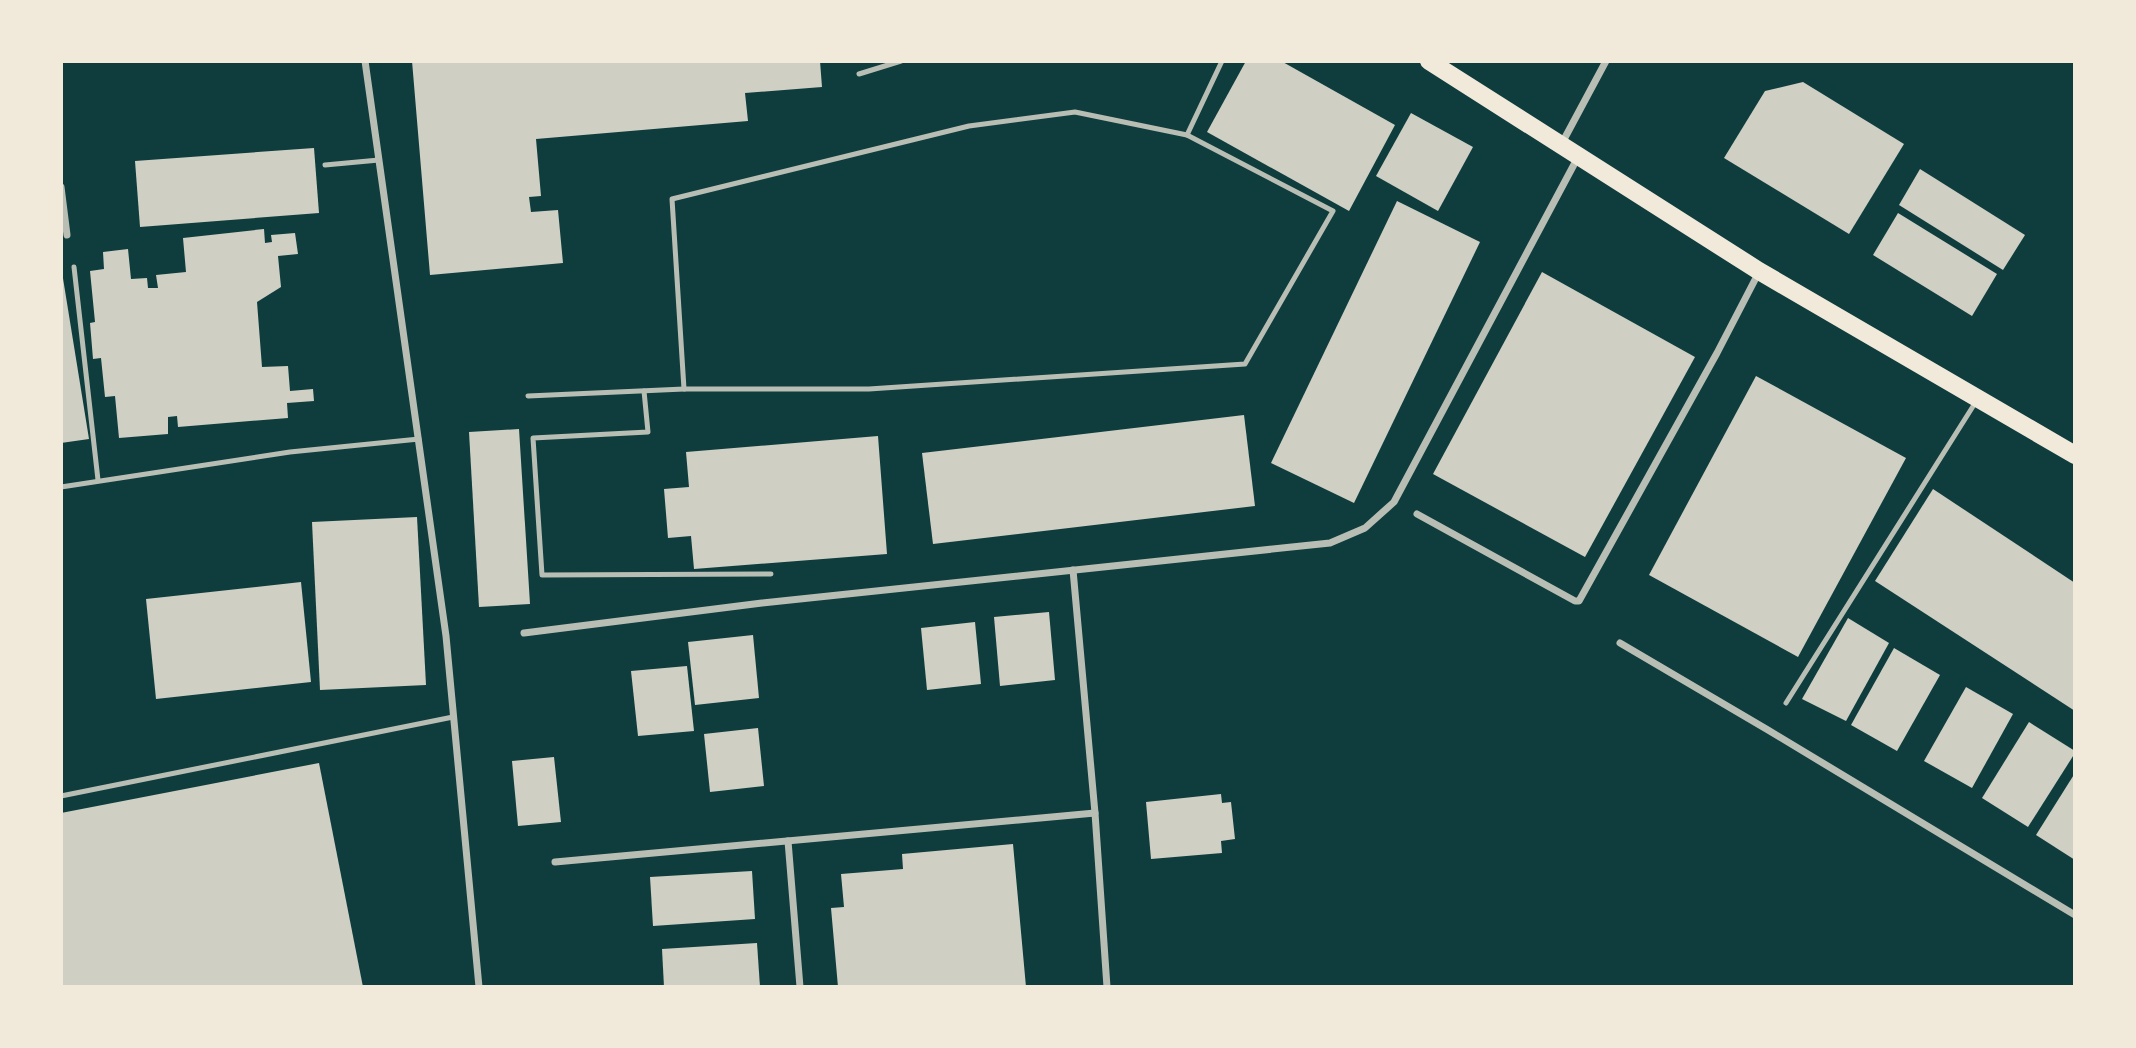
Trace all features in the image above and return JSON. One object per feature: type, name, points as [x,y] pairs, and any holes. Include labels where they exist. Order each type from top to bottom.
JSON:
[{"type":"main road","points":[[1429,61],[1759,271],[2075,455]]},
{"type":"street","points":[[365,61],[446,636],[479,987]]},
{"type":"street","points":[[1561,146],[1606,61]]},
{"type":"street","points":[[524,632],[762,603],[1330,542],[1365,528],[1394,502],[1578,157]]},
{"type":"street","points":[[61,187],[67,235]]},
{"type":"street","points":[[1417,514],[1579,601],[1717,354],[1759,271]]},
{"type":"street","points":[[1073,570],[1095,813],[1107,987]]},
{"type":"street","points":[[1620,643],[2075,915]]},
{"type":"street","points":[[555,862],[1095,813]]},
{"type":"street","points":[[789,841],[800,987]]},
{"type":"lane","points":[[859,75],[901,61]]},
{"type":"lane","points":[[1187,135],[1222,61]]},
{"type":"lane","points":[[528,396],[684,389],[869,389],[1245,363],[1332,211],[1187,135],[1075,112],[970,126],[672,199],[684,389]]},
{"type":"lane","points":[[325,165],[379,160]]},
{"type":"lane","points":[[74,267],[98,480]]},
{"type":"lane","points":[[644,391],[648,432],[533,438],[542,575],[771,574]]},
{"type":"lane","points":[[1786,703],[1979,398]]},
{"type":"lane","points":[[61,487],[290,452],[419,439]]},
{"type":"lane","points":[[61,796],[453,718]]},
{"type":"building","points":[[412,61],[820,61],[822,87],[745,93],[748,121],[536,139],[541,196],[529,197],[531,212],[558,210],[563,263],[430,275]]},
{"type":"building","points":[[1246,61],[1281,61],[1395,125],[1349,211],[1207,132]]},
{"type":"building","points":[[1803,82],[1904,144],[1849,234],[1724,158],[1765,91]]},
{"type":"building","points":[[1411,113],[1473,147],[1438,211],[1376,176]]},
{"type":"building","points":[[314,148],[319,213],[140,227],[135,161]]},
{"type":"building","points":[[1920,169],[2025,235],[2003,270],[1899,205]]},
{"type":"building","points":[[1397,201],[1480,242],[1354,503],[1271,463]]},
{"type":"building","points":[[1898,213],[1997,274],[1972,316],[1873,255]]},
{"type":"building","points":[[264,229],[265,243],[272,242],[271,235],[295,233],[298,254],[278,256],[281,287],[257,302],[262,367],[288,366],[290,391],[313,389],[314,401],[287,403],[288,418],[178,427],[177,416],[168,417],[168,434],[119,438],[115,396],[105,397],[101,358],[93,359],[90,323],[95,322],[90,271],[104,269],[103,252],[128,249],[131,279],[147,278],[148,288],[158,288],[156,275],[186,272],[183,238]]},
{"type":"building","points":[[61,266],[89,439],[61,443]]},
{"type":"building","points":[[1542,272],[1695,357],[1585,557],[1433,474]]},
{"type":"building","points":[[1756,376],[1906,458],[1798,657],[1649,575]]},
{"type":"building","points":[[1244,415],[1255,506],[933,544],[922,453]]},
{"type":"building","points":[[519,429],[530,604],[479,607],[469,432]]},
{"type":"building","points":[[878,436],[887,554],[694,569],[691,536],[668,538],[664,489],[689,487],[686,452]]},
{"type":"building","points":[[1933,489],[2075,583],[2075,711],[1875,581]]},
{"type":"building","points":[[417,517],[426,685],[320,690],[312,522]]},
{"type":"building","points":[[301,582],[311,682],[156,699],[146,599]]},
{"type":"building","points":[[1049,612],[1055,680],[1000,686],[994,617]]},
{"type":"building","points":[[1848,618],[1889,643],[1846,721],[1802,699]]},
{"type":"building","points":[[975,622],[981,684],[927,690],[921,628]]},
{"type":"building","points":[[753,635],[759,698],[695,705],[688,642]]},
{"type":"building","points":[[1894,648],[1940,675],[1897,751],[1851,725]]},
{"type":"building","points":[[687,666],[694,731],[638,736],[631,671]]},
{"type":"building","points":[[1966,687],[2013,714],[1972,788],[1924,761]]},
{"type":"building","points":[[2029,722],[2075,753],[2028,827],[1982,798]]},
{"type":"building","points":[[758,728],[764,786],[710,792],[704,734]]},
{"type":"building","points":[[554,757],[561,822],[518,826],[512,761]]},
{"type":"building","points":[[319,763],[363,987],[61,987],[61,813]]},
{"type":"building","points":[[2075,773],[2075,860],[2036,835]]},
{"type":"building","points":[[1221,794],[1222,803],[1231,802],[1235,839],[1221,841],[1222,853],[1151,859],[1146,802]]},
{"type":"building","points":[[1013,844],[1026,987],[838,987],[831,908],[844,907],[841,874],[903,869],[902,854]]},
{"type":"building","points":[[752,871],[755,919],[653,926],[650,877]]},
{"type":"building","points":[[757,943],[760,987],[664,987],[662,949]]}]
